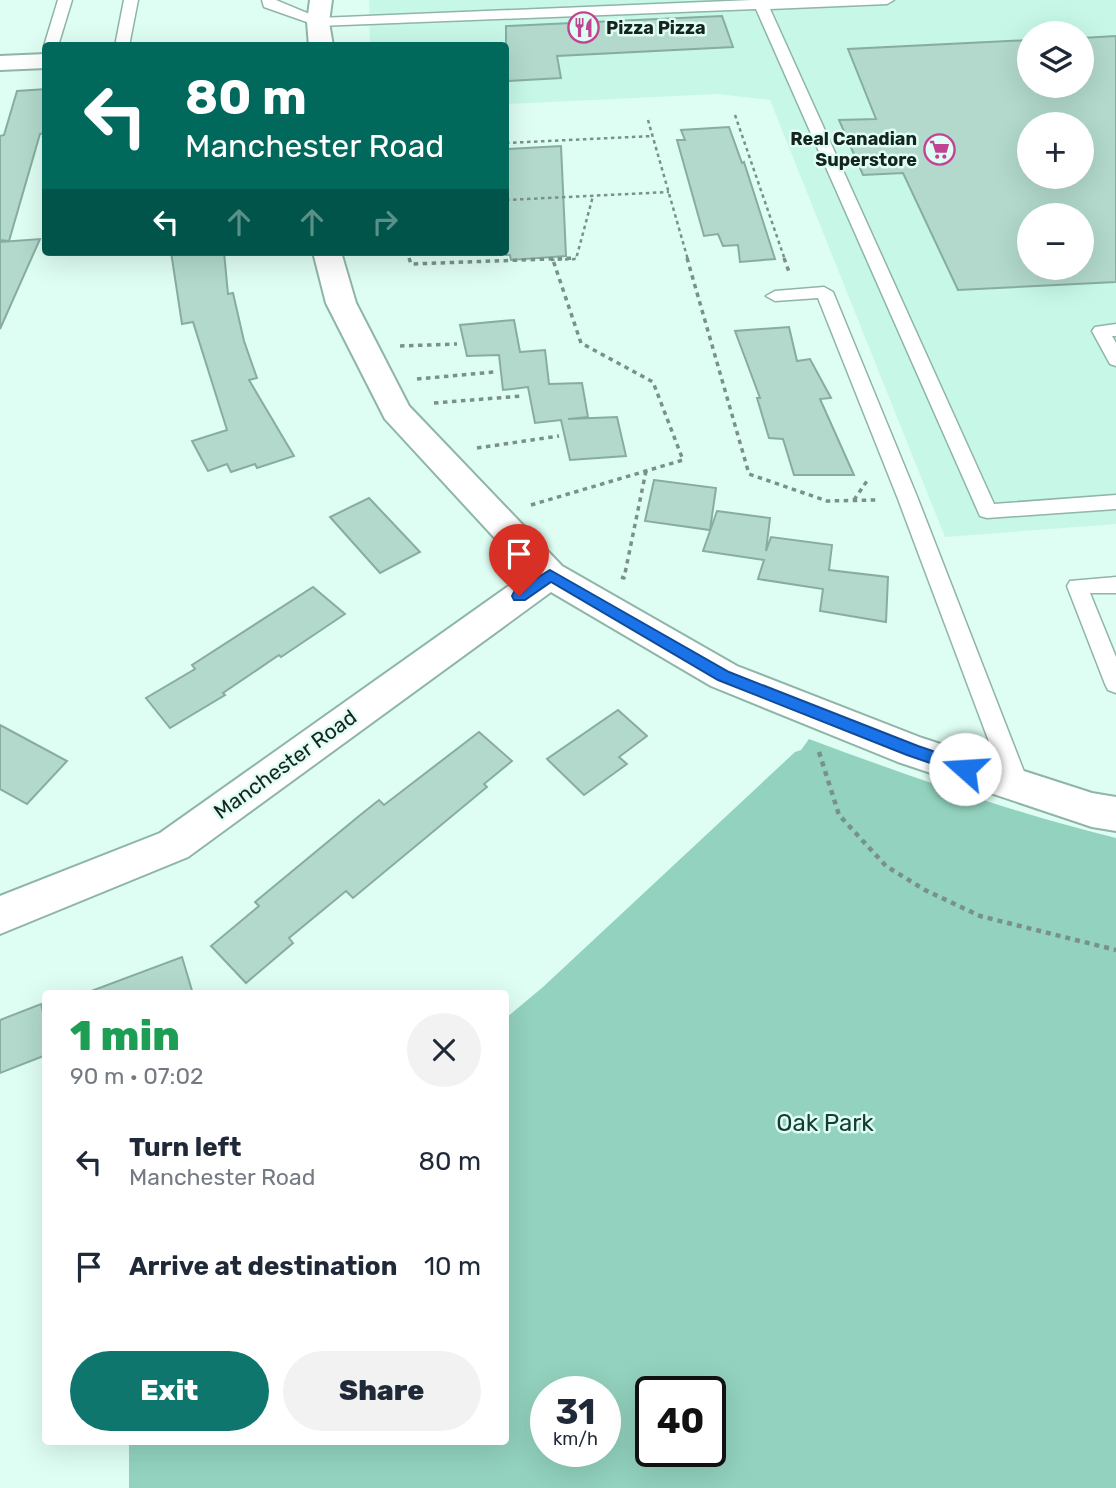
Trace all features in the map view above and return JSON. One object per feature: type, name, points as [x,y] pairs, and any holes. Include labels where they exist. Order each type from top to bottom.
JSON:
[{"type":"street","points":[[319,11],[321,42]]},
{"type":"street","points":[[0,63],[42,61]]},
{"type":"street","points":[[328,256],[341,303],[389,398],[439,458],[550,575],[724,676],[912,751],[1092,810],[1116,814]]},
{"type":"street","name":"Manchester Road","points":[[0,915],[174,845],[550,575]]},
{"type":"lane","points":[[52,42],[65,0]]},
{"type":"lane","points":[[123,42],[131,0]]},
{"type":"lane","points":[[269,0],[269,5],[319,11],[887,0]]},
{"type":"lane","points":[[760,3],[987,512],[1116,502]]},
{"type":"lane","points":[[775,296],[824,292],[908,499],[1018,787]]},
{"type":"lane","points":[[1116,330],[1101,331],[1116,360]]},
{"type":"lane","points":[[1116,584],[1077,586],[1116,684]]},
{"type":"path","points":[[648,120],[749,474],[827,501],[908,499]]},
{"type":"path","points":[[509,143],[653,136]]},
{"type":"path","points":[[509,200],[669,192]]},
{"type":"path","points":[[408,256],[411,264],[576,259],[593,196]]},
{"type":"path","points":[[500,522],[529,505],[683,460],[653,382],[581,343],[553,260]]},
{"type":"path","points":[[365,350],[457,344]]},
{"type":"path","points":[[389,398],[494,372]]},
{"type":"path","points":[[389,398],[433,403],[522,396]]},
{"type":"path","points":[[439,458],[472,449],[559,436]]},
{"type":"path","points":[[614,575],[624,578],[646,471]]},
{"type":"path","points":[[810,710],[821,762],[839,815],[886,866],[925,890],[981,916],[1116,950]]},
{"type":"shaded area","points":[[369,0],[1116,0],[1116,524],[945,537],[770,100],[718,94],[509,104],[509,42],[370,42]]},
{"type":"green space","name":"Oak Park","points":[[809,739],[961,793],[1116,838],[1116,1488],[129,1488],[129,1445],[509,1445],[509,1015],[795,752],[801,750]]},
{"type":"building","points":[[722,16],[733,47],[557,56],[561,78],[509,81],[509,42],[506,42],[506,26]]},
{"type":"building","name":"Real Canadian Superstore","points":[[1116,36],[1116,282],[958,290],[903,173],[863,175],[839,120],[876,119],[848,49],[1017,41],[1017,98],[1094,98],[1094,37]]},
{"type":"building","points":[[42,89],[42,134],[9,241],[0,240],[0,136],[4,135],[17,91]]},
{"type":"building","points":[[729,127],[742,163],[744,162],[775,259],[740,262],[738,245],[723,246],[718,234],[704,236],[677,140],[685,140],[681,130]]},
{"type":"building","points":[[561,146],[566,256],[511,260],[509,149]]},
{"type":"building","points":[[40,239],[0,329],[0,242]]},
{"type":"building","points":[[172,256],[224,256],[228,294],[233,293],[244,341],[257,378],[249,380],[294,456],[257,468],[255,464],[231,472],[227,464],[208,471],[192,441],[227,430],[193,322],[182,324]]},
{"type":"building","points":[[514,320],[520,352],[545,350],[549,384],[582,383],[588,417],[568,419],[617,417],[626,456],[570,460],[561,420],[535,423],[528,387],[503,390],[499,355],[467,356],[460,325]]},
{"type":"building","points":[[789,327],[797,361],[810,359],[831,398],[820,399],[854,475],[794,475],[783,439],[769,438],[757,398],[760,398],[735,331]]},
{"type":"building","points":[[654,480],[716,488],[710,530],[645,521]]},
{"type":"building","points":[[369,498],[420,552],[380,573],[330,517]]},
{"type":"building","points":[[717,511],[770,518],[766,551],[771,537],[832,545],[829,570],[888,577],[886,622],[820,611],[823,589],[758,579],[764,560],[703,551]]},
{"type":"building","points":[[313,587],[345,614],[281,657],[279,655],[223,693],[225,695],[170,728],[146,698],[195,669],[192,665]]},
{"type":"building","points":[[618,710],[647,736],[619,757],[627,764],[584,795],[547,759]]},
{"type":"building","points":[[0,725],[67,761],[27,804],[0,789]]},
{"type":"building","points":[[479,732],[512,761],[484,784],[487,787],[353,898],[346,891],[289,938],[293,943],[246,983],[211,946],[259,906],[255,902],[379,800],[384,805]]},
{"type":"building","points":[[182,957],[192,990],[94,990]]},
{"type":"building","points":[[41,1004],[42,1057],[0,1073],[0,1020]]},
{"type":"place","name":"Pizza Pizza","points":[[583,28]]},
{"type":"place","name":"Real Canadian Superstore","points":[[940,149]]},
{"type":"route","points":[[519,596],[550,575],[724,676],[912,751],[965,769]]}]
